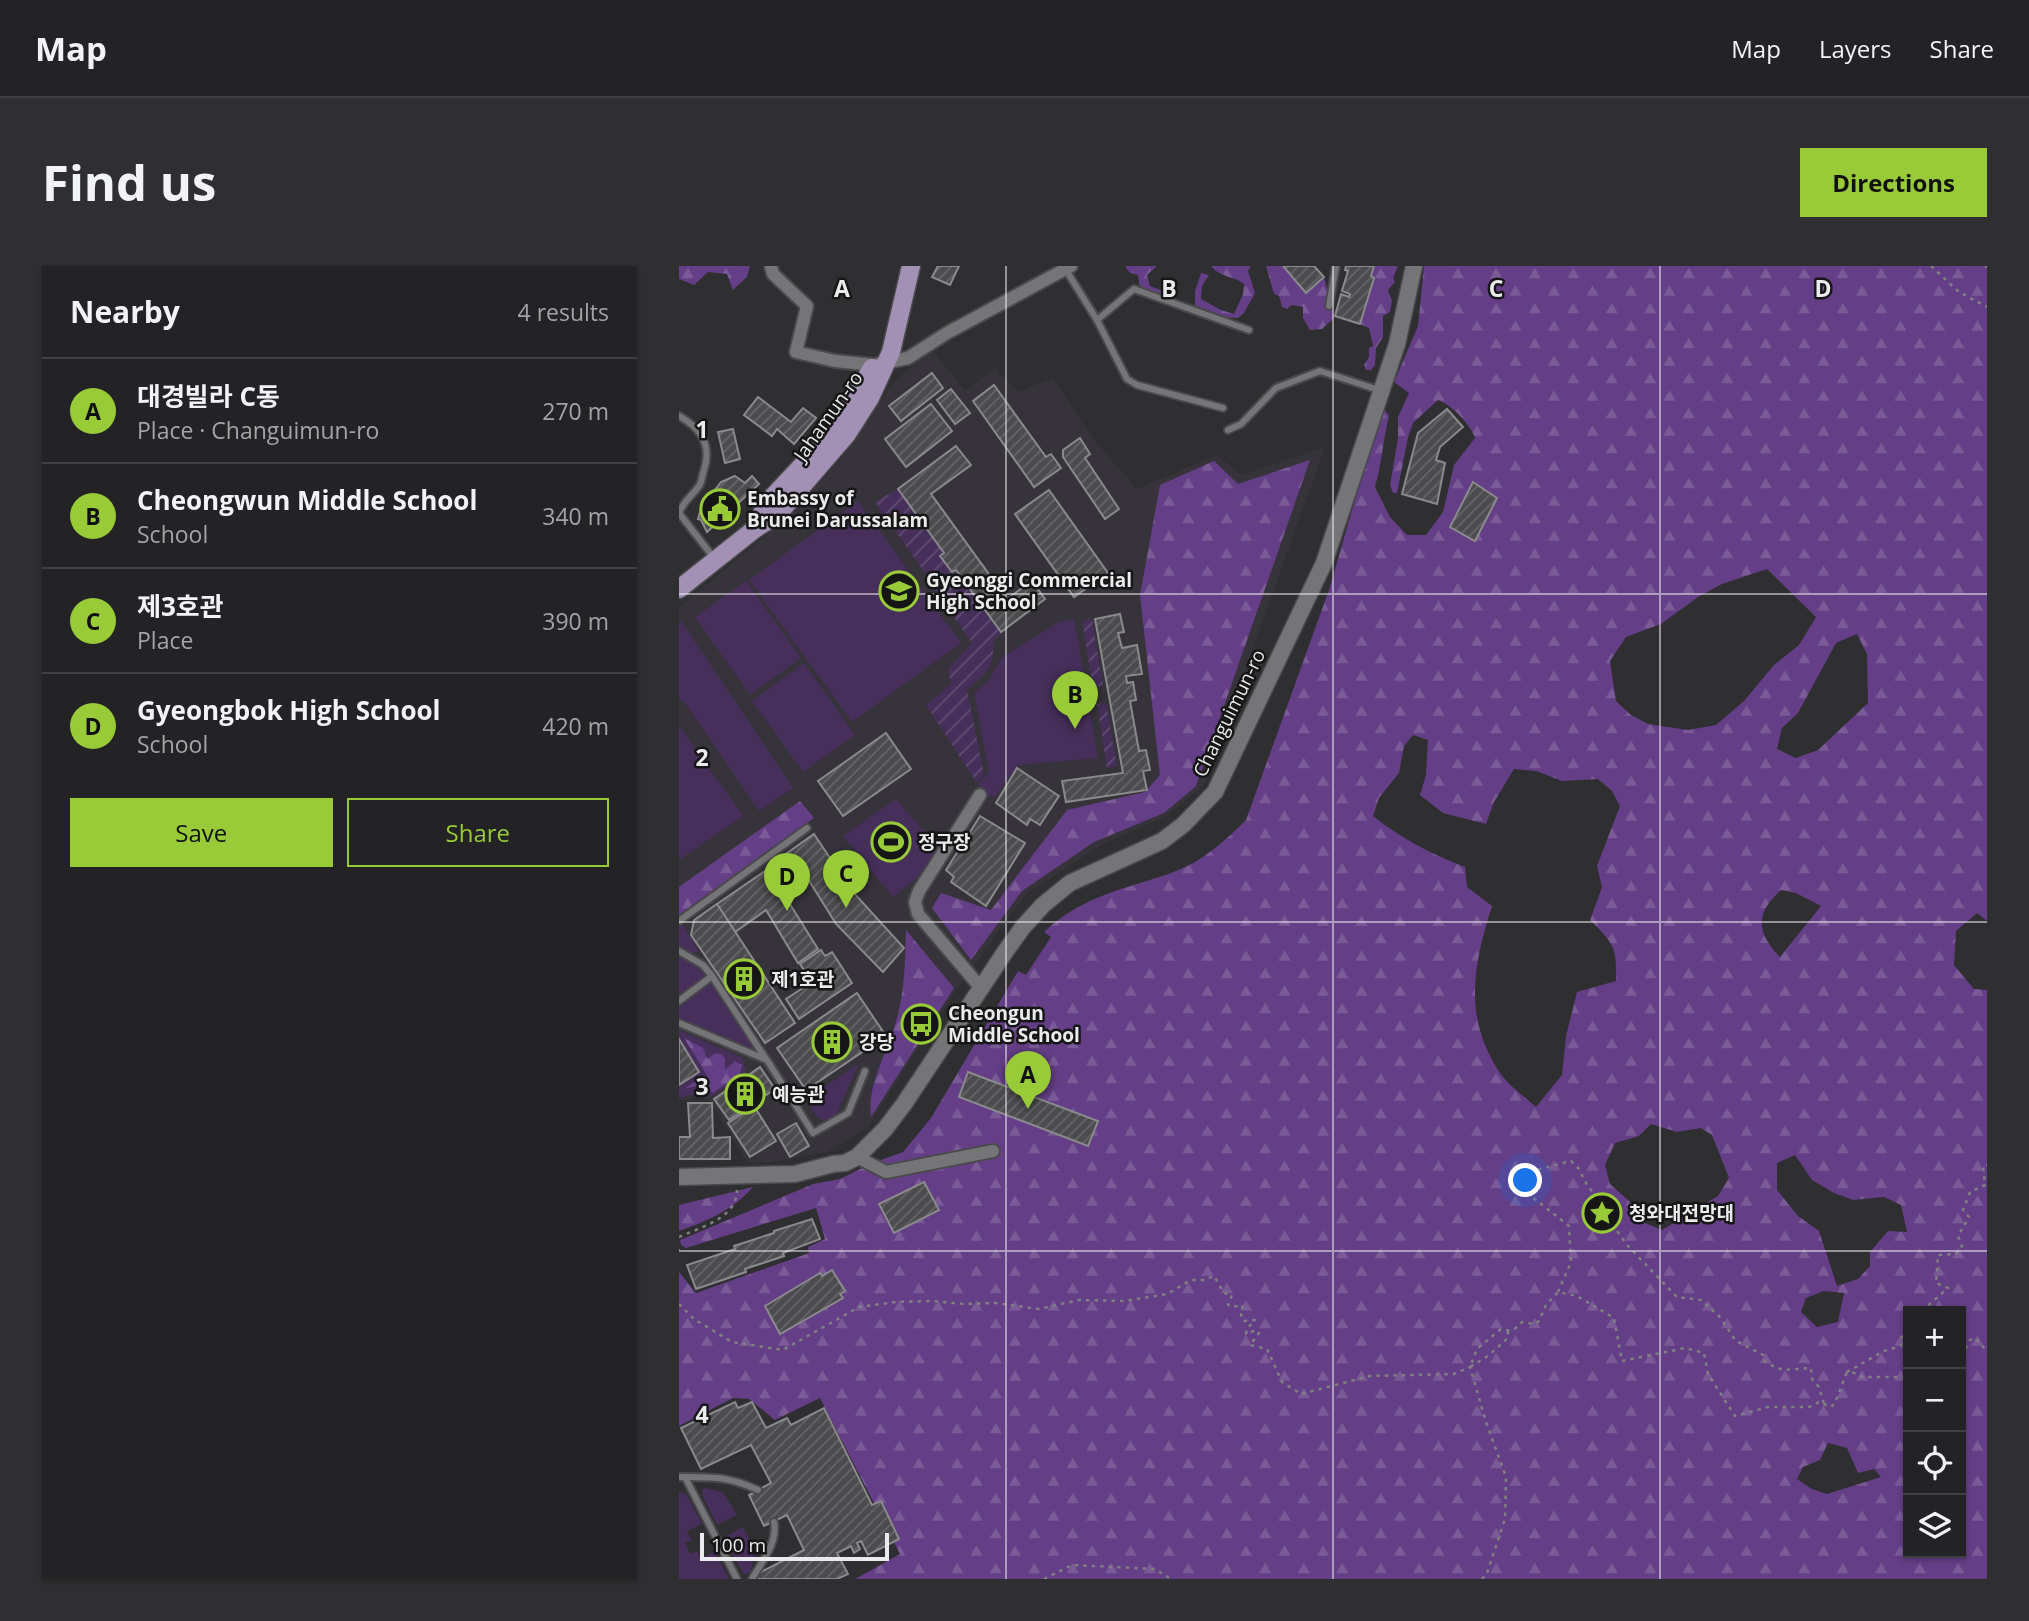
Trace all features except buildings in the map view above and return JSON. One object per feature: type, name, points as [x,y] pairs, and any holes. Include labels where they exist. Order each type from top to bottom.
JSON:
[{"type":"main road","name":"Jahamun-ro","points":[[679,589],[756,528],[777,516],[847,434],[870,398],[893,311],[899,266]]},
{"type":"main road","name":"Jahamun-ro","points":[[880,364],[906,295],[911,266]]},
{"type":"street","points":[[771,266],[773,274],[807,306],[796,352],[835,361],[880,364],[908,358],[947,333],[1068,268]]},
{"type":"street","name":"Changuimun-ro","points":[[679,1177],[795,1174],[845,1163],[857,1157],[885,1129],[904,1104],[1023,927],[1043,905],[1070,883],[1162,841],[1215,792],[1324,562],[1397,344],[1415,266]]},
{"type":"street","points":[[981,795],[919,891],[915,902],[918,914],[981,988]]},
{"type":"street","points":[[857,1157],[886,1172],[993,1152]]},
{"type":"lane","points":[[1329,306],[1336,266]]},
{"type":"lane","points":[[1068,268],[1127,379],[1223,408]]},
{"type":"lane","points":[[1097,320],[1134,289],[1249,330]]},
{"type":"lane","points":[[1228,429],[1241,424],[1276,388],[1320,371],[1381,390]]},
{"type":"lane","points":[[679,416],[693,424],[702,437],[709,457],[700,485],[683,501],[679,512],[715,560]]},
{"type":"lane","points":[[679,920],[807,828]]},
{"type":"lane","points":[[679,951],[703,965],[712,976],[813,1133],[848,1113],[865,1071]]},
{"type":"lane","points":[[679,1002],[712,976]]},
{"type":"lane","points":[[679,1023],[767,1060]]},
{"type":"lane","points":[[737,1579],[682,1477],[716,1476],[737,1480],[758,1490]]},
{"type":"lane","points":[[752,1579],[771,1548],[776,1531],[774,1522]]},
{"type":"path","points":[[1931,266],[1959,292],[1987,307]]},
{"type":"path","points":[[1482,1579],[1487,1573],[1505,1519],[1506,1477],[1470,1367],[1477,1349],[1501,1329],[1508,1331],[1516,1329],[1522,1322],[1534,1324],[1539,1321],[1546,1305],[1558,1292],[1571,1262],[1569,1226],[1517,1185],[1537,1170],[1571,1161],[1607,1210],[1627,1245],[1677,1297],[1701,1300],[1719,1317],[1736,1341],[1763,1355],[1762,1359],[1775,1368],[1792,1371],[1811,1368],[1812,1379],[1819,1387],[1824,1404]]},
{"type":"path","points":[[1928,1306],[1948,1288],[1936,1283],[1938,1255],[1956,1254],[1962,1246],[1958,1236],[1969,1217],[1963,1210],[1970,1192],[1985,1185],[1983,1166],[1987,1166]]},
{"type":"path","points":[[679,1237],[725,1215],[737,1200],[737,1177]]},
{"type":"path","points":[[679,1304],[694,1319],[732,1342],[783,1350],[859,1307],[896,1301],[932,1301],[996,1303],[1039,1309],[1079,1300],[1124,1301],[1167,1294],[1191,1280],[1204,1280],[1214,1276],[1224,1293],[1232,1296],[1228,1305],[1242,1305],[1243,1321],[1255,1320],[1246,1334],[1256,1330],[1259,1333],[1250,1345],[1267,1349],[1282,1382],[1301,1394],[1370,1376],[1454,1374],[1489,1356],[1508,1338],[1508,1331]]},
{"type":"path","points":[[1558,1292],[1577,1296],[1613,1318],[1622,1361],[1685,1348],[1704,1353],[1708,1374],[1735,1416],[1768,1407],[1809,1406],[1819,1402],[1831,1407],[1847,1372],[1884,1351],[1901,1346],[1903,1335]]},
{"type":"path","points":[[1966,1347],[1970,1340],[1975,1338],[1987,1351]]},
{"type":"path","points":[[1847,1372],[1863,1377],[1903,1377]]},
{"type":"path","points":[[1044,1579],[1072,1565],[1155,1569],[1171,1579]]},
{"type":"shaded area","points":[[931,349],[965,390],[995,368],[1018,392],[1053,378],[1093,439],[1137,489],[1217,455],[1241,475],[1325,447],[1204,785],[1166,816],[1101,845],[1026,894],[958,987],[868,1127],[828,1152],[771,1162],[747,1162],[711,1102],[700,1097],[679,1101],[679,607],[785,520],[843,456],[890,387]]},
{"type":"shaded area","points":[[898,489],[943,552],[939,556],[952,574],[956,572],[1001,634],[994,640],[988,669],[967,689],[984,775],[977,783],[926,705],[951,684],[948,669],[972,643],[931,584],[935,580],[929,571],[925,573],[875,502]]},
{"type":"shaded area","points":[[858,501],[961,643],[852,722],[749,580]]},
{"type":"shaded area","points":[[746,581],[801,658],[750,695],[695,617]]},
{"type":"shaded area","points":[[679,618],[793,788],[759,811],[683,700],[679,702]]},
{"type":"shaded area","points":[[1074,619],[1098,758],[1018,765],[995,796],[987,797],[978,785],[989,772],[974,693],[989,680],[1002,657],[1059,622]]},
{"type":"shaded area","points":[[1092,619],[1103,686],[1093,687],[1082,621]]},
{"type":"shaded area","points":[[804,663],[855,735],[803,772],[752,701]]},
{"type":"shaded area","points":[[1106,703],[1117,766],[1107,768],[1097,704]]},
{"type":"shaded area","points":[[679,726],[743,816],[679,860]]},
{"type":"shaded area","name":"정구장","points":[[896,799],[939,849],[922,874],[893,897],[843,836]]},
{"type":"shaded area","points":[[681,922],[699,952],[691,953],[679,946]]},
{"type":"shaded area","points":[[679,955],[708,976],[679,999]]},
{"type":"shaded area","points":[[711,980],[761,1055],[679,1020],[679,1005]]},
{"type":"shaded area","points":[[679,1030],[743,1058],[746,1074],[711,1097],[701,1092],[679,1098],[679,1086],[699,1073],[679,1040]]},
{"type":"shaded area","points":[[859,1063],[835,1118],[824,1121],[815,1115],[807,1099]]},
{"type":"shaded area","points":[[705,1488],[723,1492],[737,1515],[717,1525],[702,1495]]},
{"type":"shaded area","points":[[679,1491],[687,1495],[702,1524],[687,1531],[692,1540],[685,1543],[690,1554],[697,1551],[701,1559],[715,1551],[729,1579],[679,1579]]},
{"type":"shaded area","points":[[743,1527],[756,1553],[750,1572],[744,1575],[723,1538]]},
{"type":"green space","points":[[679,266],[750,266],[747,277],[733,290],[727,274],[708,272],[694,285],[679,279]]},
{"type":"green space","points":[[1125,266],[1157,266],[1147,275],[1150,286],[1174,295],[1169,298],[1140,288],[1138,275],[1130,273]]},
{"type":"green space","points":[[1211,266],[1251,266],[1248,271],[1255,293],[1244,313],[1238,318],[1220,317],[1195,306],[1195,291],[1201,273],[1209,275],[1202,286],[1201,299],[1221,310],[1234,314],[1243,294],[1244,284]]},
{"type":"green space","points":[[1266,266],[1283,266],[1324,277],[1334,318],[1322,329],[1310,330],[1303,318],[1303,307],[1282,307],[1279,296],[1274,294]]},
{"type":"green space","points":[[1374,266],[1398,266],[1393,278],[1395,282],[1388,290],[1392,301],[1390,312],[1383,316],[1383,337],[1376,348],[1375,365],[1371,370],[1366,370],[1364,365],[1369,357],[1369,348],[1373,346],[1369,328],[1360,324],[1374,278],[1371,276]]},
{"type":"green space","points":[[1424,266],[1987,266],[1987,921],[1977,913],[1956,931],[1954,965],[1974,989],[1987,990],[1987,1579],[855,1579],[900,1554],[820,1398],[775,1420],[749,1399],[733,1398],[679,1426],[679,1272],[696,1293],[809,1253],[808,1247],[825,1239],[816,1208],[686,1248],[681,1245],[680,1240],[813,1184],[840,1179],[903,1152],[931,1118],[1018,971],[1026,975],[1051,937],[1044,932],[1075,909],[1091,901],[1196,862],[1246,820],[1329,590],[1382,406],[1389,416],[1375,487],[1390,517],[1407,535],[1426,535],[1443,512],[1454,465],[1475,438],[1460,416],[1438,400],[1413,423],[1397,493],[1393,493],[1390,485],[1398,438],[1398,417],[1409,393],[1394,382],[1418,326]],"holes":[[[1767,569],[1816,617],[1799,645],[1774,665],[1744,701],[1716,725],[1688,730],[1648,724],[1631,715],[1616,701],[1610,661],[1626,637],[1661,624],[1698,597],[1722,584]],[[1857,634],[1867,654],[1868,703],[1818,750],[1796,758],[1777,749],[1782,728],[1798,713],[1836,643]],[[1413,735],[1428,740],[1426,775],[1420,795],[1443,813],[1486,824],[1494,802],[1514,769],[1536,771],[1562,781],[1598,779],[1612,791],[1620,806],[1597,866],[1602,887],[1590,920],[1609,941],[1615,953],[1616,981],[1577,992],[1566,1036],[1562,1075],[1536,1107],[1500,1073],[1480,1032],[1476,1012],[1476,971],[1492,906],[1467,887],[1465,867],[1417,845],[1373,816],[1379,798],[1399,773],[1404,746]],[[1781,890],[1796,893],[1821,906],[1780,957],[1766,939],[1762,923],[1763,915]],[[1651,1124],[1677,1132],[1701,1128],[1712,1135],[1729,1178],[1718,1196],[1662,1230],[1640,1221],[1629,1201],[1610,1184],[1605,1165],[1615,1143],[1639,1136]],[[1795,1155],[1812,1180],[1834,1193],[1853,1200],[1884,1197],[1901,1205],[1907,1232],[1888,1231],[1870,1252],[1870,1266],[1858,1279],[1837,1286],[1819,1231],[1798,1216],[1777,1190],[1777,1163]],[[1824,1291],[1844,1293],[1838,1322],[1817,1327],[1801,1312],[1806,1298]],[[1828,1443],[1847,1448],[1858,1473],[1874,1469],[1881,1477],[1827,1494],[1812,1489],[1797,1479],[1803,1467],[1820,1460]]]},
{"type":"green space","points":[[1310,460],[1196,786],[1164,813],[1094,842],[1022,891],[971,960],[932,908],[941,893],[991,910],[1067,810],[1145,792],[1160,775],[1140,595],[1160,485],[1214,461],[1238,484]]},
{"type":"green space","points":[[800,801],[814,818],[679,915],[679,887]]},
{"type":"green space","points":[[906,930],[954,988],[871,1117],[874,1083],[900,1003]]},
{"type":"green space","points":[[684,1038],[703,1048],[707,1059],[715,1053],[721,1054],[725,1058],[725,1070],[735,1061],[742,1065],[740,1074],[713,1093],[702,1085],[683,1089],[707,1075]]},
{"type":"green space","points":[[753,1187],[719,1214],[679,1231],[679,1205]]},
{"type":"place","name":"Embassy of Brunei Darussalam","points":[[720,509]]},
{"type":"place","name":"Gyeonggi Commercial High School","points":[[899,591]]},
{"type":"place","name":"Cheongwun Middle School","points":[[1075,729]]},
{"type":"place","name":"정구장","points":[[891,842]]},
{"type":"place","name":"제3호관","points":[[846,908]]},
{"type":"place","name":"Gyeongbok High School","points":[[787,911]]},
{"type":"place","name":"제1호관","points":[[744,979]]},
{"type":"place","name":"Cheongun Middle School","points":[[921,1024]]},
{"type":"place","name":"강당","points":[[832,1042]]},
{"type":"place","name":"예능관","points":[[745,1094]]},
{"type":"place","name":"대경빌라 C동","points":[[1028,1109]]},
{"type":"place","name":"청와대전망대","points":[[1602,1213]]}]
